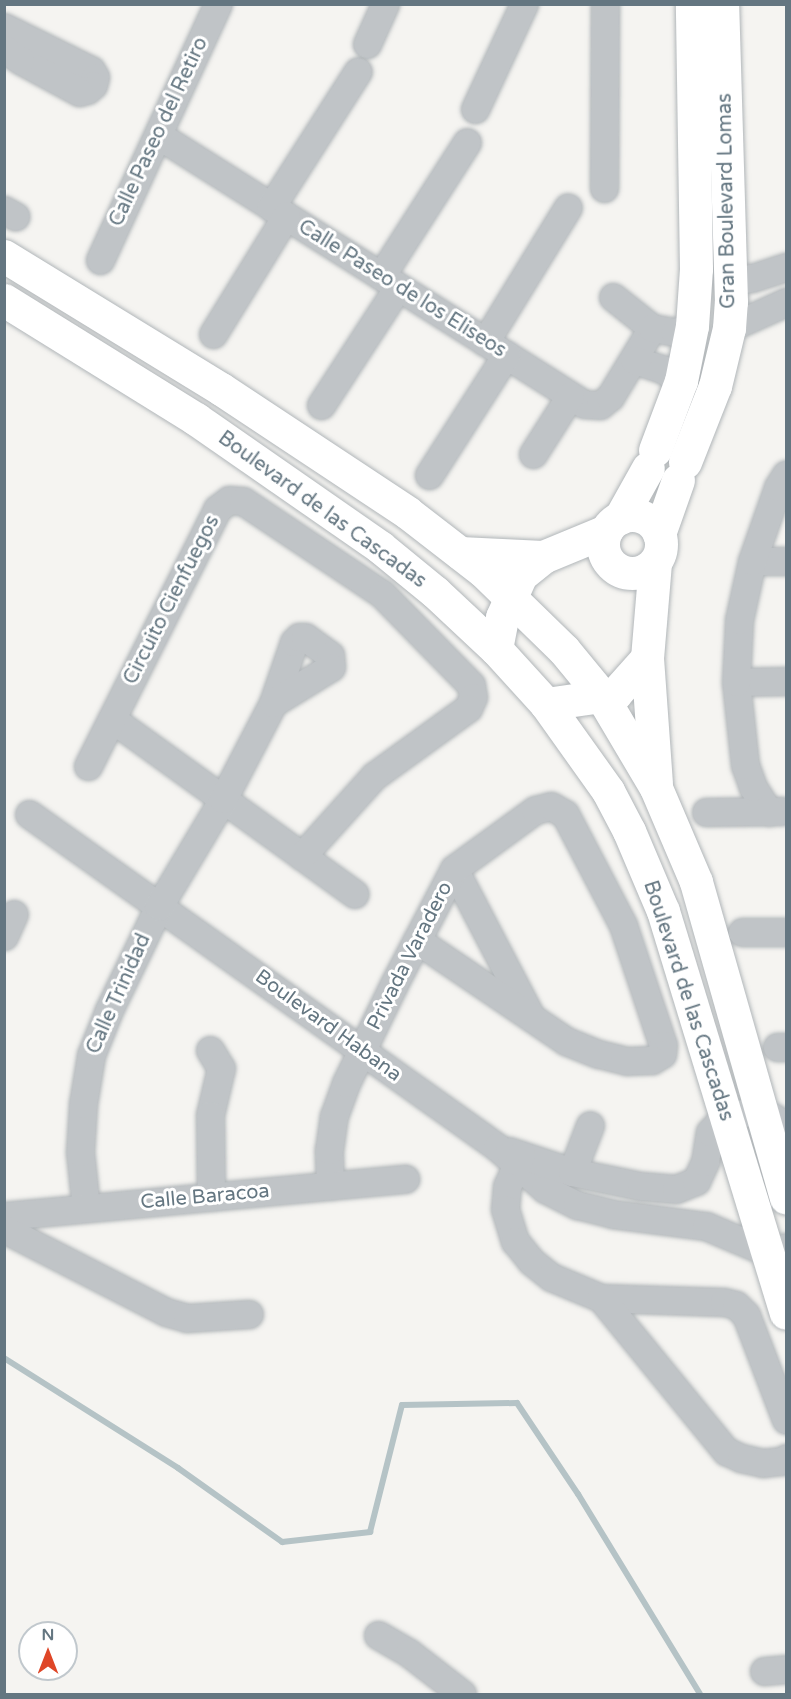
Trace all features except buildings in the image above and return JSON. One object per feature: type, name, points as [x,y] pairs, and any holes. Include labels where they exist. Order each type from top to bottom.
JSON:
[{"type":"main road","name":"Gran Boulevard Lomas","points":[[656,788],[647,658],[667,465],[678,391],[692,326],[696,269],[692,4]]},
{"type":"main road","name":"Gran Boulevard Lomas","points":[[613,525],[667,465],[706,413],[729,328],[732,281],[722,4]]},
{"type":"main road","points":[[695,211],[729,210]]},
{"type":"main road","name":"Boulevard de las Cascadas","points":[[4,256],[221,389],[408,513],[509,595],[564,650],[602,696],[656,788],[696,882],[774,1118],[786,1197]]},
{"type":"main road","name":"Boulevard de las Cascadas","points":[[4,300],[196,419],[380,547],[435,592],[496,649],[546,704],[608,791],[629,831],[663,911],[725,1116],[778,1250],[786,1313]]},
{"type":"main road","points":[[196,419],[221,389]]},
{"type":"main road","points":[[678,391],[706,413]]},
{"type":"main road","points":[[496,649],[509,595],[521,575],[543,557],[629,516],[647,520],[657,548],[638,572],[620,571],[606,558],[603,540],[613,525]]},
{"type":"main road","points":[[460,553],[543,557]]},
{"type":"main road","points":[[546,704],[615,694],[647,658]]},
{"type":"street","name":"Calle Paseo del Retiro","points":[[100,260],[218,4]]},
{"type":"street","points":[[367,44],[385,4]]},
{"type":"street","points":[[475,109],[524,4]]},
{"type":"street","points":[[604,4],[604,188]]},
{"type":"street","points":[[4,27],[91,70],[95,77],[93,85],[79,92],[4,49]]},
{"type":"street","points":[[213,334],[358,71]]},
{"type":"street","name":"Calle Paseo de los Eliseos","points":[[158,135],[584,404],[600,405],[610,398],[652,328]]},
{"type":"street","points":[[321,405],[466,142]]},
{"type":"street","points":[[429,475],[568,207]]},
{"type":"street","points":[[732,281],[752,278],[786,267]]},
{"type":"street","points":[[613,297],[652,328],[675,332],[692,326]]},
{"type":"street","points":[[729,328],[786,302]]},
{"type":"street","points":[[634,360],[662,369],[678,391]]},
{"type":"street","points":[[533,454],[570,396]]},
{"type":"street","points":[[778,812],[753,787],[745,765],[736,682],[739,620],[752,561],[778,487],[786,474]]},
{"type":"street","name":"Circuito Cienfuegos","points":[[88,766],[217,509],[228,500],[243,501],[382,594],[471,685],[473,697],[468,708],[374,776],[302,856]]},
{"type":"street","points":[[752,561],[786,561]]},
{"type":"street","points":[[736,682],[786,681]]},
{"type":"street","name":"Calle Trinidad","points":[[86,1208],[81,1152],[83,1104],[91,1055],[159,906],[223,800],[273,703]]},
{"type":"street","points":[[112,719],[355,894]]},
{"type":"street","name":"Privada Varadero","points":[[330,1186],[329,1150],[334,1116],[346,1083],[454,869],[535,810],[551,807],[565,814],[623,925],[663,1045],[662,1054],[652,1060],[627,1061],[598,1054],[566,1041],[532,1018]]},
{"type":"street","points":[[706,812],[778,812]]},
{"type":"street","name":"Boulevard Habana","points":[[29,814],[511,1155],[545,1189],[577,1205],[612,1214],[706,1226],[778,1250]]},
{"type":"street","points":[[454,869],[532,1018]]},
{"type":"street","points":[[742,932],[786,932]]},
{"type":"street","points":[[417,940],[532,1018]]},
{"type":"street","points":[[210,1050],[221,1068],[210,1115],[210,1197]]},
{"type":"street","points":[[706,1226],[696,1180],[705,1162],[710,1132],[725,1116],[774,1118]]},
{"type":"street","points":[[572,1172],[590,1125]]},
{"type":"street","points":[[511,1155],[505,1209],[515,1240],[531,1261],[551,1277],[601,1298],[724,1302],[736,1305],[746,1315],[786,1420]]},
{"type":"street","name":"Boulevard Habana","points":[[511,1155],[572,1172],[645,1187],[676,1189],[696,1180]]},
{"type":"street","name":"Calle Baracoa","points":[[4,1216],[405,1179]]},
{"type":"street","points":[[42,1250],[45,1212]]},
{"type":"street","points":[[4,1230],[166,1312],[187,1318],[249,1314]]},
{"type":"street","points":[[601,1298],[726,1451],[741,1458],[762,1463],[782,1461],[786,1458]]},
{"type":"street","points":[[378,1635],[409,1653],[462,1695]]},
{"type":"waterway","points":[[4,1358],[178,1468],[282,1542],[370,1532],[402,1405],[517,1403],[578,1494],[700,1694]]}]
